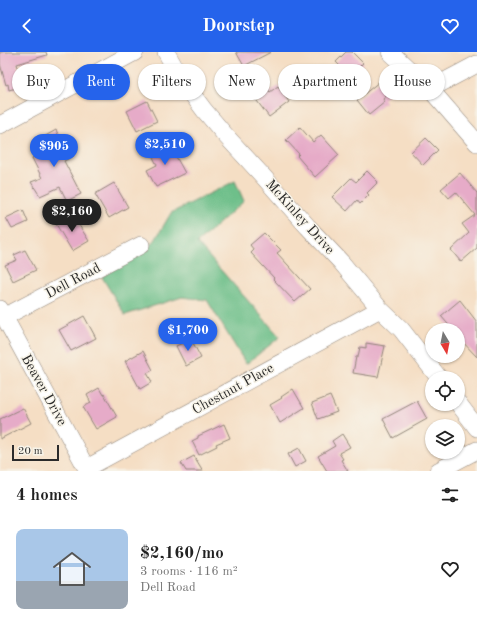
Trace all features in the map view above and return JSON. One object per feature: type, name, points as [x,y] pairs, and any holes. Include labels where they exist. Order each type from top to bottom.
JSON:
[{"type":"street","points":[[0,125],[135,52]]},
{"type":"street","name":"McKinley Drive","points":[[166,52],[181,79],[204,110],[308,228],[341,262],[380,309],[401,329],[434,371]]},
{"type":"street","points":[[390,52],[403,64]]},
{"type":"street","points":[[445,82],[477,64]]},
{"type":"street","points":[[439,100],[477,143]]},
{"type":"street","name":"Dell Road","points":[[2,313],[141,245]]},
{"type":"street","name":"Chestnut Place","points":[[88,470],[380,309]]},
{"type":"street","name":"Beaver Drive","points":[[2,313],[88,470]]},
{"type":"street","points":[[464,411],[477,428]]},
{"type":"street","points":[[438,471],[477,450]]},
{"type":"green space","points":[[235,181],[244,201],[197,243],[280,337],[246,364],[207,300],[182,297],[125,315],[102,277],[154,242],[171,213]]},
{"type":"building","points":[[0,52],[46,52],[47,55],[17,64],[12,64],[12,89],[9,90],[0,64]]},
{"type":"building","points":[[236,52],[271,52],[248,64],[243,64]]},
{"type":"building","points":[[346,52],[352,52],[363,63],[338,64],[336,62]]},
{"type":"building","points":[[379,82],[379,100],[384,100],[385,102],[369,115],[357,100],[371,100],[371,88]]},
{"type":"building","points":[[278,86],[278,100],[288,100],[289,102],[269,117],[256,100],[270,100],[270,92]]},
{"type":"building","points":[[147,101],[157,121],[137,131],[127,111]]},
{"type":"building","points":[[300,127],[313,142],[321,135],[339,155],[315,177],[297,156],[299,154],[286,140]]},
{"type":"building","points":[[56,130],[70,158],[64,161],[81,194],[67,201],[60,187],[40,196],[31,182],[42,178],[32,158],[45,151],[40,139]]},
{"type":"building","points":[[426,138],[438,150],[423,165],[411,152]]},
{"type":"building","points":[[169,144],[185,173],[156,187],[147,170],[157,165],[151,153]]},
{"type":"building","points":[[367,171],[378,182],[367,193],[369,195],[360,204],[357,200],[347,211],[332,197],[351,178],[356,182]]},
{"type":"building","points":[[460,173],[477,193],[477,248],[461,262],[451,250],[469,233],[462,224],[475,215],[456,192],[449,198],[441,189]]},
{"type":"building","points":[[114,183],[128,207],[109,218],[95,194]]},
{"type":"building","points":[[23,210],[28,222],[12,229],[6,218]]},
{"type":"building","points":[[72,214],[89,241],[72,251],[56,224]]},
{"type":"building","points":[[264,233],[281,250],[277,253],[310,289],[295,302],[251,253],[254,250],[250,245]]},
{"type":"building","points":[[25,250],[36,270],[13,281],[5,265],[17,260],[14,255]]},
{"type":"building","points":[[460,300],[477,322],[477,357],[465,344],[465,323],[447,323],[441,316]]},
{"type":"building","points":[[84,316],[96,338],[71,351],[59,330]]},
{"type":"building","points":[[191,339],[201,358],[186,366],[176,346]]},
{"type":"building","points":[[366,343],[385,346],[378,377],[353,373],[356,357],[358,357],[360,347],[366,348]]},
{"type":"building","points":[[143,351],[153,370],[147,373],[152,382],[140,389],[125,361]]},
{"type":"building","points":[[99,388],[117,417],[96,429],[83,407],[91,403],[87,395]]},
{"type":"building","points":[[293,389],[304,408],[280,423],[270,405]]},
{"type":"building","points":[[330,396],[337,412],[318,419],[312,403]]},
{"type":"building","points":[[417,401],[427,419],[393,438],[383,419]]},
{"type":"building","points":[[23,408],[31,423],[0,439],[0,419]]},
{"type":"building","points":[[224,424],[230,438],[216,444],[217,446],[199,455],[192,441],[198,438],[198,436]]},
{"type":"building","points":[[342,434],[350,447],[339,453],[343,459],[341,460],[348,471],[327,471],[318,456],[335,446],[332,441]]},
{"type":"building","points":[[299,448],[306,461],[295,467],[288,454]]},
{"type":"building","points":[[194,456],[203,471],[186,471],[181,463]]}]
